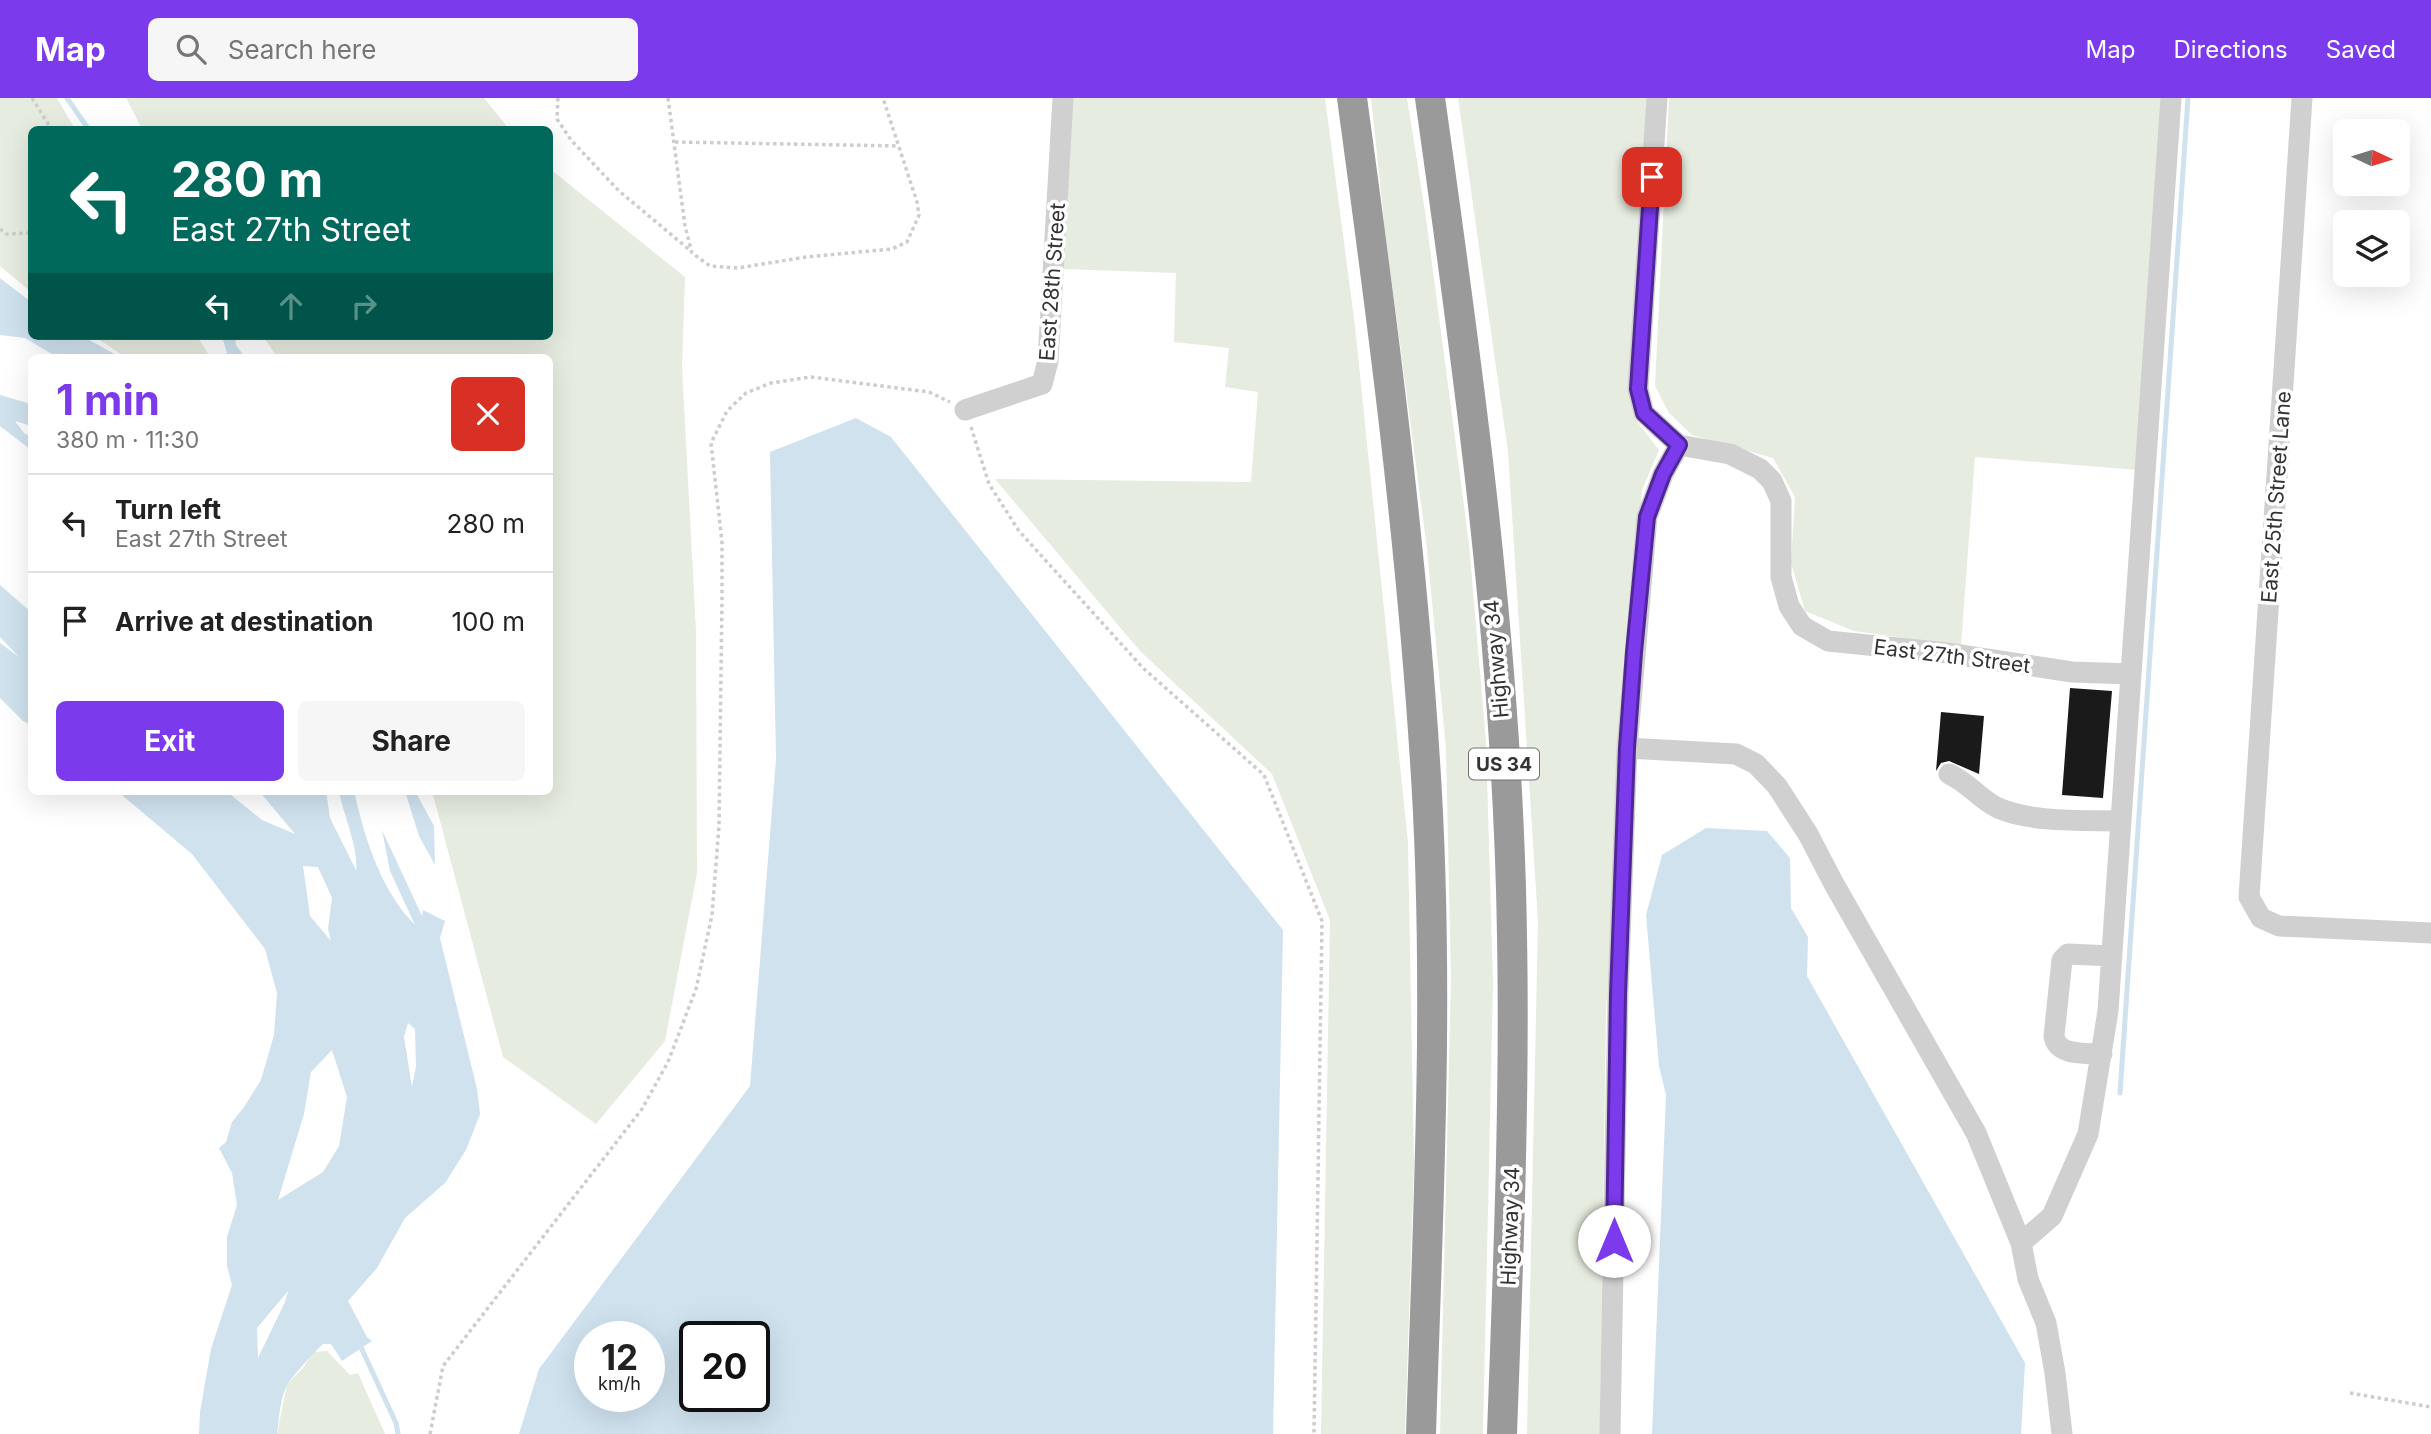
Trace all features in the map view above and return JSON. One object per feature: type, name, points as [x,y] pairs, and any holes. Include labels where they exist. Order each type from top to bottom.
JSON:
[{"type":"highway","points":[[1352,98],[1410,560],[1426,763],[1433,960],[1421,1434]]},
{"type":"highway","name":"Highway 34","points":[[1430,98],[1478,478],[1497,657],[1507,822],[1512,934],[1512,1154],[1502,1434]]},
{"type":"street","name":"East 28th Street","points":[[965,410],[1042,384],[1048,362],[1063,98]]},
{"type":"street","points":[[1610,1434],[1618,1008],[1627,748],[1647,517],[1663,474],[1679,445],[1644,413],[1638,389],[1657,98]]},
{"type":"street","points":[[2021,1243],[2052,1216],[2088,1134],[2108,1011],[2171,98]]},
{"type":"street","name":"East 25th Street Lane","points":[[2302,98],[2249,897],[2261,918],[2279,926],[2431,933]]},
{"type":"street","name":"East 27th Street","points":[[1679,445],[1730,454],[1760,469],[1772,481],[1781,501],[1781,577],[1789,606],[1802,626],[1828,640],[1947,653],[2072,672],[2131,674]]},
{"type":"street","points":[[1627,748],[1736,754],[1756,764],[1777,786],[1808,834],[1976,1133],[2021,1243],[2028,1279],[2046,1323],[2062,1434]]},
{"type":"street","points":[[1949,774],[1961,779],[1989,803],[2011,812],[2058,819],[2121,821]]},
{"type":"street","points":[[2102,1054],[2060,1048],[2055,1043],[2054,1035],[2062,960],[2068,954],[2074,953],[2112,956]]},
{"type":"path","points":[[32,98],[50,126]]},
{"type":"path","points":[[558,98],[557,120],[571,141],[619,191],[710,266],[738,268],[806,257],[892,249],[907,243],[919,215],[917,202],[883,98]]},
{"type":"path","points":[[668,98],[685,226],[692,253]]},
{"type":"path","points":[[675,142],[899,146]]},
{"type":"path","points":[[0,229],[6,234],[28,233]]},
{"type":"path","points":[[430,1434],[443,1366],[642,1109],[668,1062],[696,989],[712,915],[719,826],[722,542],[711,443],[727,411],[746,393],[771,383],[811,377],[929,392],[965,410],[989,484],[1019,530],[1143,668],[1264,775],[1322,921],[1314,1434]]},
{"type":"path","points":[[2350,1393],[2431,1407]]},
{"type":"shaded area","points":[[0,98],[57,98],[73,126],[28,126],[28,289],[0,266]]},
{"type":"shaded area","points":[[126,98],[484,98],[507,126],[140,126]]},
{"type":"shaded area","points":[[1073,98],[1325,98],[1355,326],[1408,843],[1414,1167],[1405,1434],[1321,1434],[1330,920],[1272,774],[1140,651],[995,479],[1251,482],[1258,392],[1225,387],[1229,348],[1174,342],[1176,273],[1063,269]]},
{"type":"shaded area","points":[[1371,98],[1407,98],[1426,218],[1469,544],[1486,742],[1493,983],[1483,1434],[1440,1434],[1451,979],[1446,749],[1427,549],[1385,230]]},
{"type":"shaded area","points":[[1458,98],[1652,98],[1635,419],[1659,450],[1642,490],[1606,1010],[1600,1434],[1527,1434],[1538,921],[1508,452]]},
{"type":"shaded area","points":[[1669,98],[2161,98],[2138,470],[1975,457],[1961,646],[1854,631],[1805,611],[1791,563],[1795,497],[1773,458],[1692,435],[1669,413],[1655,386]]},
{"type":"shaded area","points":[[553,171],[685,277],[682,366],[696,631],[697,873],[665,1041],[596,1124],[503,1057],[433,795],[553,795],[553,354],[275,354],[266,340],[553,340]]},
{"type":"shaded area","points":[[100,340],[199,340],[208,354],[121,354]]},
{"type":"shaded area","points":[[327,1351],[350,1375],[358,1373],[385,1434],[277,1434],[287,1384],[303,1368],[313,1352]]},
{"type":"water","points":[[0,278],[28,300],[28,340],[0,335]]},
{"type":"water","points":[[28,340],[89,340],[115,354],[52,354]]},
{"type":"water","points":[[223,340],[235,340],[243,354],[227,354]]},
{"type":"water","points":[[0,395],[28,403],[28,425],[15,421],[28,435],[28,448],[0,426]]},
{"type":"water","points":[[856,418],[891,437],[1283,930],[1273,1434],[519,1434],[539,1369],[574,1322],[574,1412],[665,1412],[665,1321],[575,1321],[750,1086],[776,759],[770,452]]},
{"type":"water","points":[[0,585],[28,609],[28,724],[0,698],[0,643],[19,657],[0,637]]},
{"type":"water","points":[[122,795],[231,795],[262,820],[295,834],[262,795],[327,795],[330,818],[356,870],[353,842],[340,795],[355,795],[363,827],[392,896],[415,925],[390,871],[382,830],[422,916],[423,910],[445,921],[440,938],[477,1089],[480,1114],[466,1150],[445,1183],[405,1218],[377,1268],[348,1301],[367,1337],[372,1341],[342,1361],[331,1344],[323,1344],[287,1385],[281,1403],[277,1434],[199,1434],[211,1349],[232,1285],[227,1266],[227,1237],[237,1205],[232,1173],[219,1148],[226,1142],[232,1122],[261,1080],[274,1035],[277,993],[265,949],[192,854]],"holes":[[[303,866],[318,867],[332,898],[328,929],[331,941],[310,916]],[[408,1023],[415,1029],[416,1066],[412,1087],[404,1037]],[[332,1050],[347,1097],[339,1146],[323,1172],[278,1200],[304,1114],[311,1072]],[[288,1291],[285,1302],[258,1358],[257,1328]]]},
{"type":"water","points":[[406,795],[417,795],[434,826],[435,865],[419,836]]},
{"type":"water","points":[[1706,828],[1767,831],[1790,858],[1791,908],[1808,937],[1807,976],[2025,1363],[2021,1434],[1652,1434],[1666,1095],[1659,1066],[1646,915],[1662,855]]},
{"type":"building","points":[[2070,688],[2112,691],[2103,798],[2062,795]]},
{"type":"building","points":[[1941,712],[1984,716],[1979,774],[1949,761],[1941,763],[1936,771]]},
{"type":"waterway","points":[[67,98],[86,126]]},
{"type":"waterway","points":[[2120,1093],[2188,98]]},
{"type":"waterway","points":[[359,1343],[396,1423],[398,1434]]},
{"type":"route","points":[[1614,1241],[1618,995],[1627,748],[1634,652],[1647,517],[1663,474],[1679,445],[1644,413],[1638,389],[1652,177]]}]
